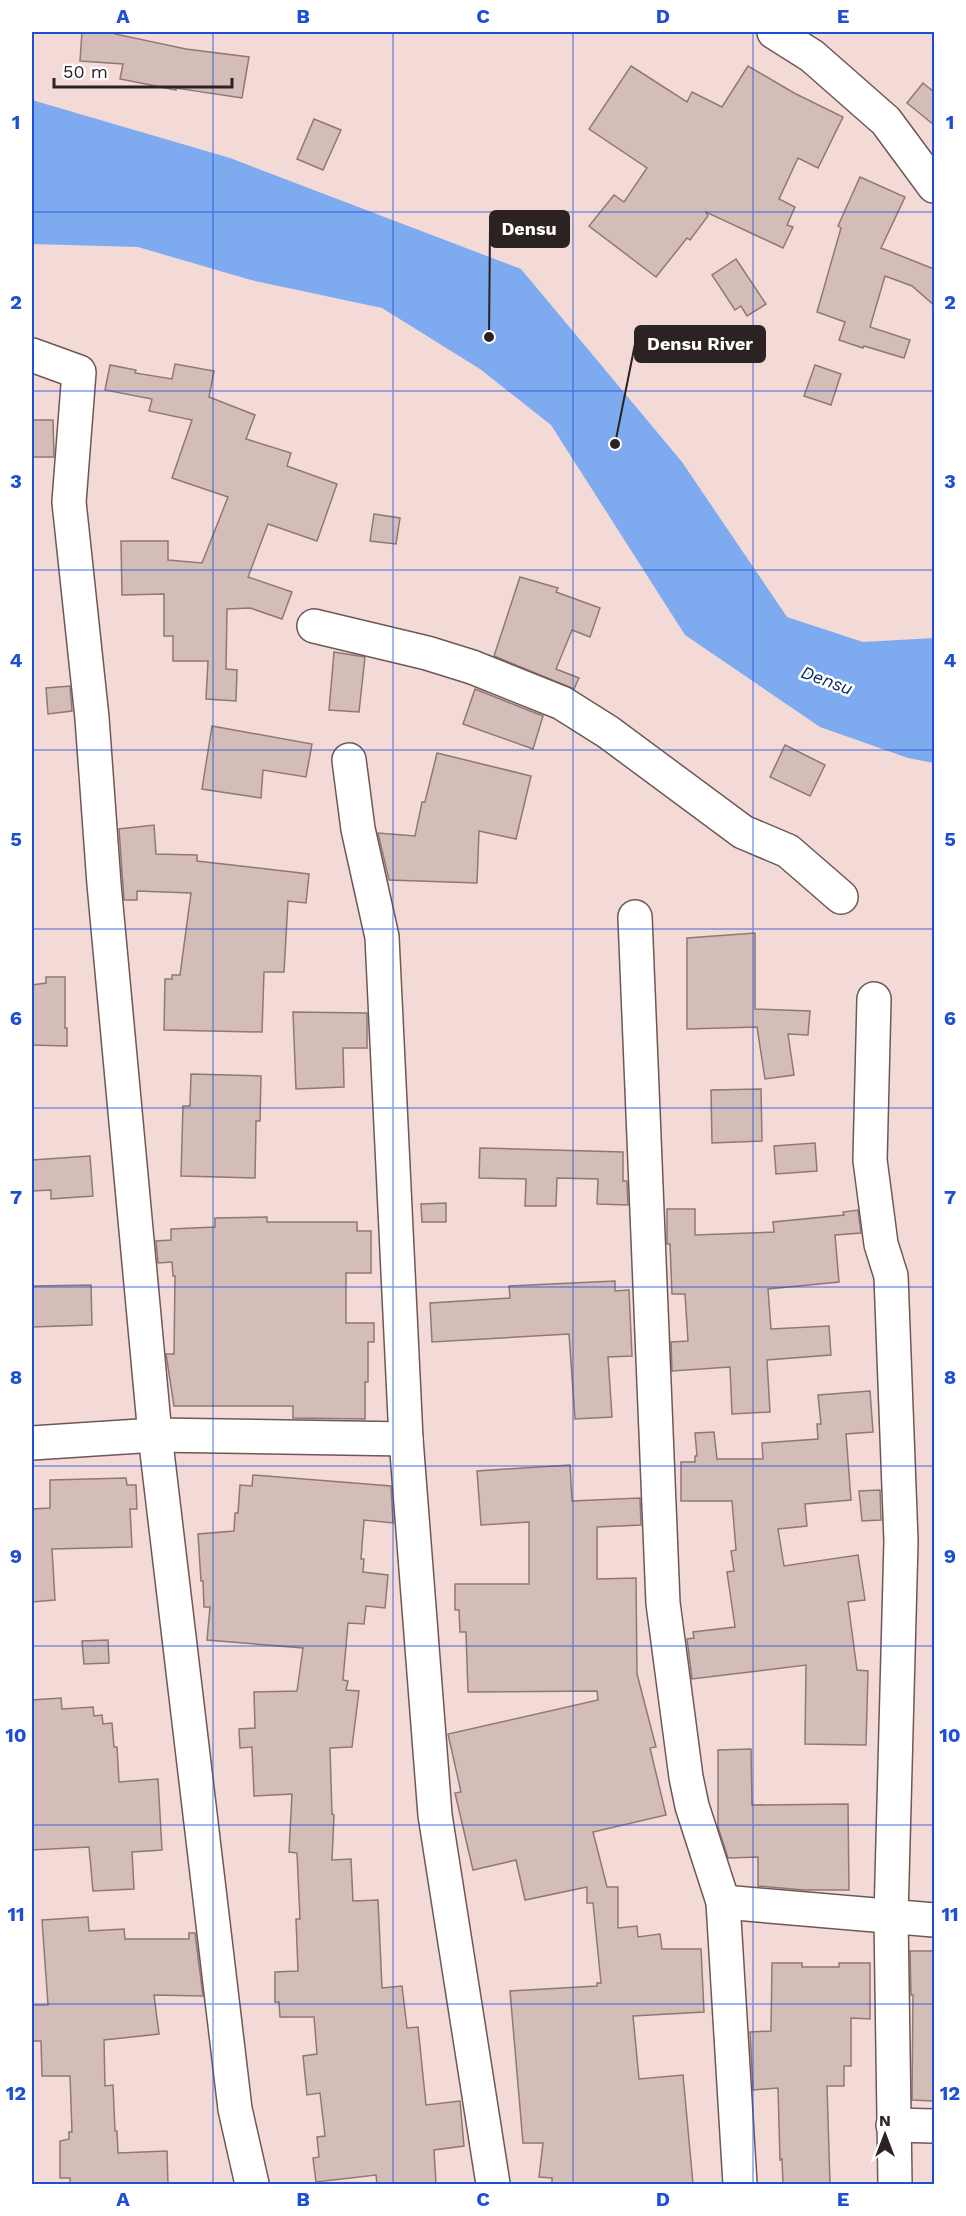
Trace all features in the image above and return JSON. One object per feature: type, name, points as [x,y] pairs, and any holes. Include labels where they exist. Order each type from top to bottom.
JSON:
[{"type":"street","points":[[774,32],[812,56],[886,121],[934,186]]},
{"type":"street","points":[[32,355],[79,372],[69,502],[92,718],[114,990],[155,1435],[235,2109],[252,2184]]},
{"type":"street","points":[[314,626],[427,653],[472,667],[562,703],[608,732],[743,832],[788,851],[841,897]]},
{"type":"street","points":[[349,760],[358,829],[382,937],[406,1439],[435,1815],[493,2184]]},
{"type":"street","points":[[635,917],[663,1603],[686,1777],[692,1806],[723,1902],[740,2184]]},
{"type":"street","points":[[874,999],[870,1160],[881,1244],[891,1276],[901,1541],[891,1917],[895,2184]]},
{"type":"street","points":[[32,1443],[155,1435],[406,1439]]},
{"type":"street","points":[[723,1902],[934,1920]]},
{"type":"street","points":[[893,2125],[934,2127]]},
{"type":"water","points":[[32,100],[230,158],[521,269],[682,462],[787,617],[863,642],[934,638],[934,763],[908,758],[820,727],[685,635],[551,425],[480,369],[382,308],[251,280],[138,247],[32,244]]},
{"type":"building","points":[[82,32],[115,32],[115,34],[186,49],[249,57],[242,98],[176,88],[176,90],[120,79],[123,64],[80,61]]},
{"type":"building","points":[[631,66],[687,102],[692,92],[722,107],[748,66],[794,93],[843,117],[818,168],[798,158],[779,199],[795,207],[787,225],[793,227],[783,248],[706,212],[708,216],[690,240],[687,238],[656,277],[589,226],[614,195],[624,202],[647,168],[589,129]]},
{"type":"building","points":[[923,83],[934,92],[934,125],[907,103]]},
{"type":"building","points":[[314,119],[341,130],[323,170],[297,159]]},
{"type":"building","points":[[860,177],[905,197],[881,248],[934,269],[934,305],[912,286],[885,276],[870,327],[910,340],[904,358],[839,340],[845,322],[817,312],[841,228],[838,226]]},
{"type":"building","points":[[736,259],[766,304],[747,316],[741,306],[735,310],[712,275]]},
{"type":"building","points":[[175,364],[214,371],[209,397],[255,415],[246,439],[291,453],[287,466],[337,484],[317,541],[268,524],[248,577],[292,592],[282,619],[250,608],[227,609],[226,669],[237,670],[236,701],[206,699],[208,661],[173,661],[173,636],[164,636],[164,594],[122,595],[121,541],[168,541],[168,560],[202,563],[228,497],[172,478],[192,420],[149,411],[152,399],[105,390],[110,365],[136,370],[135,373],[172,379]]},
{"type":"building","points":[[815,365],[841,374],[831,405],[804,396]]},
{"type":"building","points":[[32,420],[53,420],[54,457],[32,457]]},
{"type":"building","points":[[374,514],[400,518],[396,544],[370,541]]},
{"type":"building","points":[[520,577],[558,588],[556,592],[600,608],[590,637],[572,630],[556,669],[579,678],[574,689],[494,656]]},
{"type":"building","points":[[334,652],[365,657],[359,712],[329,710]]},
{"type":"building","points":[[70,686],[72,711],[48,714],[46,688]]},
{"type":"building","points":[[475,689],[543,716],[533,749],[463,724]]},
{"type":"building","points":[[212,726],[312,744],[306,777],[263,770],[261,798],[202,789]]},
{"type":"building","points":[[785,745],[825,765],[810,796],[770,777]]},
{"type":"building","points":[[437,753],[531,776],[516,839],[479,831],[477,883],[389,880],[378,833],[415,836],[422,802],[425,802]]},
{"type":"building","points":[[154,825],[156,854],[197,855],[197,861],[309,874],[306,903],[288,901],[284,972],[264,972],[262,1032],[164,1030],[165,979],[172,979],[172,975],[180,975],[191,893],[137,891],[137,900],[124,900],[119,829]]},
{"type":"building","points":[[755,933],[755,1009],[810,1011],[808,1035],[788,1034],[794,1075],[765,1079],[757,1027],[687,1029],[687,938]]},
{"type":"building","points":[[46,977],[65,977],[67,1046],[32,1045],[32,985],[46,983]]},
{"type":"building","points":[[293,1012],[367,1013],[367,1048],[343,1048],[344,1087],[296,1089]]},
{"type":"building","points":[[191,1074],[261,1076],[260,1121],[256,1121],[255,1178],[181,1176],[183,1106],[190,1106]]},
{"type":"building","points":[[761,1089],[762,1141],[712,1143],[711,1090]]},
{"type":"building","points":[[815,1143],[817,1171],[776,1174],[774,1146]]},
{"type":"building","points":[[480,1148],[623,1152],[623,1181],[627,1181],[628,1205],[597,1204],[598,1179],[557,1178],[556,1206],[525,1206],[526,1179],[479,1178]]},
{"type":"building","points":[[90,1156],[93,1196],[51,1199],[51,1190],[32,1191],[32,1160]]},
{"type":"building","points":[[446,1203],[446,1222],[422,1222],[421,1204]]},
{"type":"building","points":[[667,1209],[695,1209],[695,1235],[774,1232],[773,1222],[844,1215],[843,1212],[858,1210],[861,1233],[835,1235],[839,1282],[768,1289],[771,1329],[829,1326],[831,1355],[767,1360],[770,1412],[732,1414],[730,1367],[672,1371],[671,1342],[688,1341],[685,1294],[672,1294],[670,1244],[667,1244]]},
{"type":"building","points":[[267,1217],[267,1222],[357,1222],[357,1231],[371,1231],[371,1273],[346,1273],[346,1323],[374,1323],[374,1342],[368,1342],[365,1419],[293,1418],[293,1406],[174,1406],[166,1354],[174,1354],[175,1276],[173,1276],[172,1262],[158,1263],[156,1241],[171,1240],[171,1229],[215,1227],[215,1218]]},
{"type":"building","points":[[615,1281],[615,1291],[629,1290],[632,1356],[608,1357],[612,1417],[575,1419],[569,1334],[432,1342],[430,1303],[510,1298],[509,1286]]},
{"type":"building","points":[[91,1285],[92,1325],[32,1327],[32,1286]]},
{"type":"building","points":[[870,1391],[873,1432],[846,1434],[851,1500],[805,1504],[807,1526],[778,1529],[784,1566],[858,1555],[865,1600],[848,1602],[857,1670],[868,1671],[866,1745],[805,1744],[806,1665],[692,1679],[687,1639],[694,1638],[693,1632],[735,1627],[727,1572],[734,1571],[731,1551],[736,1550],[732,1501],[681,1501],[681,1462],[695,1462],[695,1456],[697,1456],[695,1433],[714,1432],[717,1459],[763,1459],[762,1443],[818,1439],[817,1424],[821,1424],[818,1395]]},
{"type":"building","points":[[570,1465],[572,1501],[640,1498],[641,1525],[597,1527],[597,1579],[636,1578],[637,1674],[656,1747],[650,1748],[666,1815],[593,1832],[607,1887],[618,1887],[618,1928],[637,1926],[638,1937],[660,1934],[662,1949],[701,1949],[704,2012],[633,2016],[639,2079],[683,2075],[693,2184],[552,2184],[552,2178],[539,2177],[543,2143],[523,2143],[510,1991],[597,1986],[597,1983],[601,1983],[593,1903],[587,1903],[587,1887],[525,1900],[516,1860],[473,1870],[455,1793],[461,1792],[448,1734],[598,1700],[597,1691],[468,1692],[466,1632],[460,1632],[459,1610],[455,1610],[455,1584],[529,1584],[529,1522],[481,1525],[477,1471]]},
{"type":"building","points":[[253,1475],[391,1486],[393,1523],[364,1520],[361,1559],[364,1559],[363,1572],[388,1575],[385,1608],[366,1606],[364,1624],[348,1623],[343,1680],[348,1681],[346,1690],[359,1691],[352,1747],[330,1748],[332,1814],[334,1815],[332,1860],[351,1859],[353,1901],[378,1900],[382,1988],[402,1986],[407,2028],[418,2027],[426,2105],[460,2101],[464,2146],[434,2150],[436,2184],[377,2184],[376,2175],[316,2182],[313,2158],[319,2157],[317,2137],[325,2136],[320,2093],[307,2095],[303,2056],[317,2054],[314,2017],[280,2017],[279,2002],[275,2002],[275,1972],[298,1971],[296,1919],[300,1919],[297,1853],[289,1852],[292,1794],[254,1796],[252,1747],[240,1748],[239,1729],[255,1728],[254,1692],[297,1691],[303,1648],[207,1640],[210,1607],[204,1607],[203,1581],[201,1581],[198,1534],[234,1531],[240,1485],[252,1486]]},
{"type":"building","points":[[126,1478],[127,1485],[136,1485],[137,1509],[130,1509],[132,1547],[52,1549],[55,1600],[32,1602],[32,1509],[50,1508],[50,1480]]},
{"type":"building","points":[[880,1490],[881,1520],[862,1521],[859,1491]]},
{"type":"building","points":[[108,1640],[109,1663],[84,1664],[82,1641]]},
{"type":"building","points":[[61,1698],[62,1709],[93,1707],[94,1716],[102,1715],[103,1724],[112,1723],[114,1747],[117,1747],[119,1782],[158,1779],[162,1850],[132,1852],[134,1889],[93,1891],[89,1847],[32,1850],[32,1700]]},
{"type":"building","points":[[751,1749],[752,1805],[848,1804],[849,1890],[803,1890],[758,1886],[758,1857],[728,1858],[718,1827],[718,1750]]},
{"type":"building","points":[[88,1917],[89,1931],[124,1929],[125,1939],[189,1939],[189,1933],[195,1933],[203,1996],[154,1995],[159,2034],[104,2040],[105,2086],[113,2085],[118,2153],[167,2151],[168,2184],[70,2184],[70,2178],[60,2178],[60,2141],[69,2139],[69,2132],[72,2132],[70,2076],[42,2076],[41,2041],[32,2041],[32,2005],[48,2005],[42,1920]]},
{"type":"building","points":[[910,1951],[934,1951],[934,2101],[912,2100],[913,1995],[911,1995]]},
{"type":"building","points":[[772,1963],[802,1963],[802,1967],[839,1967],[839,1963],[870,1963],[870,2019],[851,2018],[851,2066],[844,2066],[844,2086],[827,2086],[830,2184],[783,2184],[778,2088],[753,2090],[750,2032],[771,2031]]},
{"type":"place","name":"Densu","points":[[489,337]]},
{"type":"place","name":"Densu River","points":[[615,444]]}]
